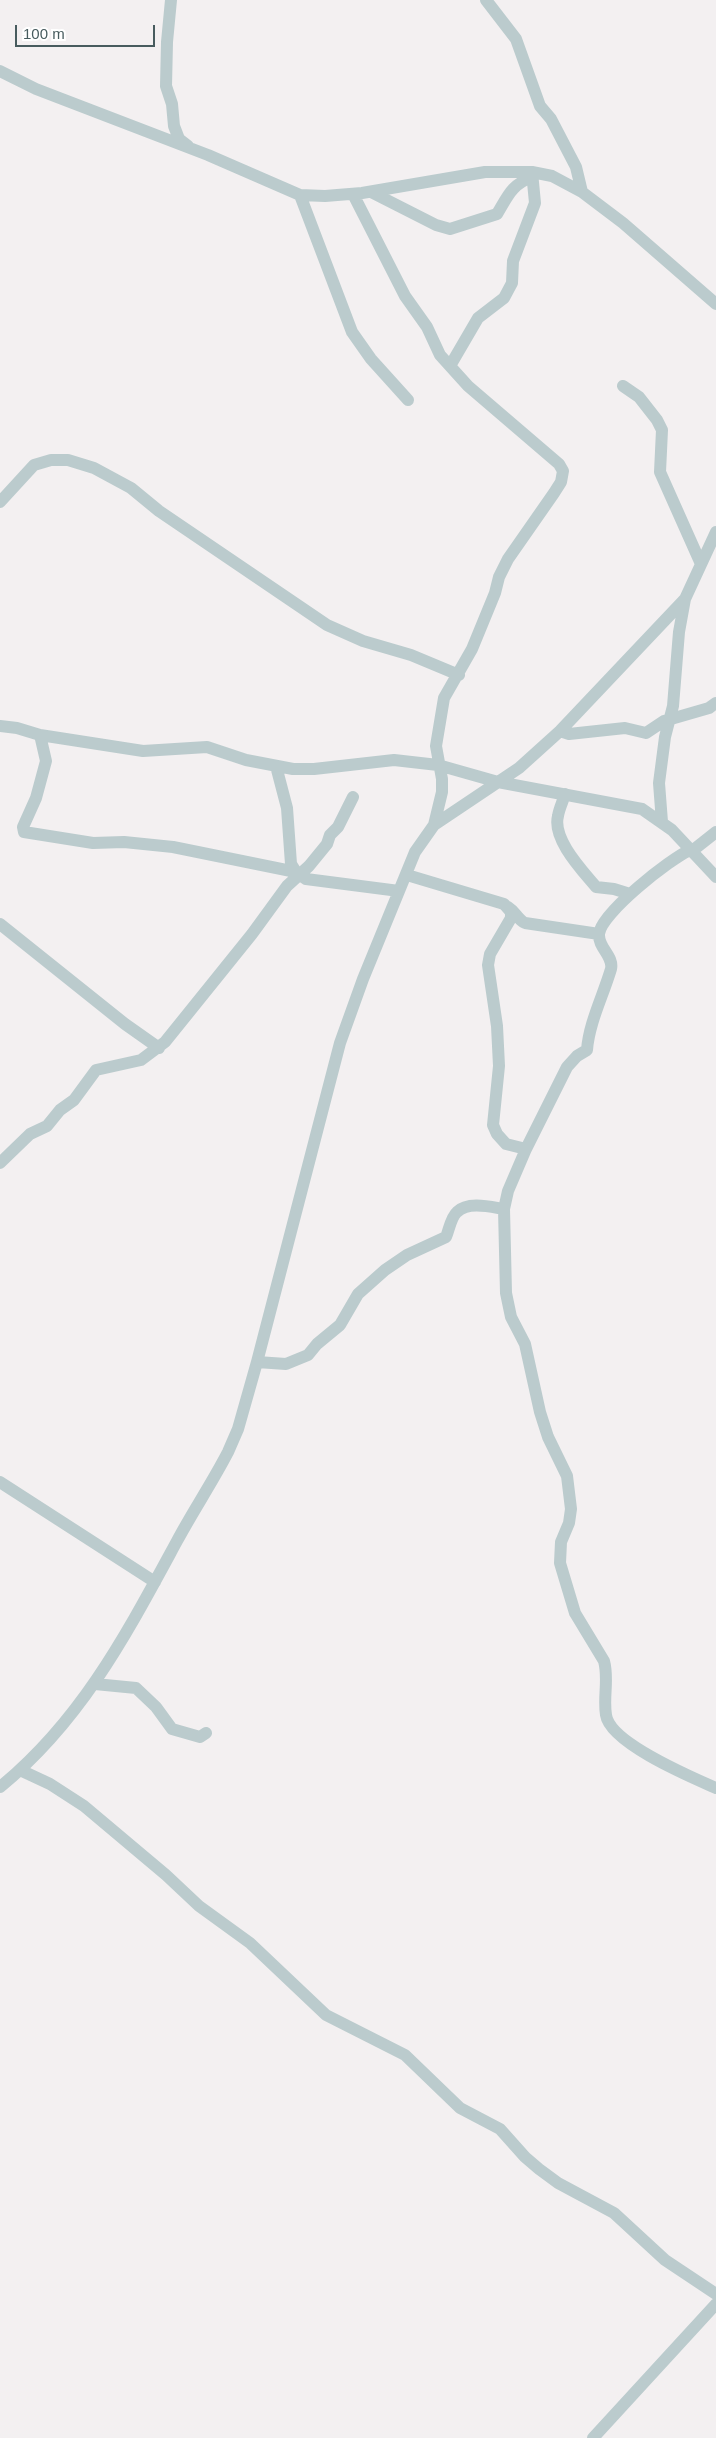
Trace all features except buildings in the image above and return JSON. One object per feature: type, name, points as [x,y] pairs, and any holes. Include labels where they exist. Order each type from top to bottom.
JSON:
[{"type":"street","points":[[171,0],[167,42],[166,86],[172,104],[174,126],[179,139],[191,148]]},
{"type":"street","points":[[486,0],[516,39],[540,106],[551,119],[576,167],[582,192]]},
{"type":"street","points":[[1,72],[36,89],[191,148],[300,195],[371,192],[485,172],[552,176],[582,192],[646,241],[716,304]]},
{"type":"street","points":[[371,192],[436,225],[450,228],[497,214],[518,182],[532,175]]},
{"type":"street","points":[[450,366],[478,318],[504,298],[512,283],[513,261],[535,203],[532,175]]},
{"type":"street","points":[[353,194],[405,296],[427,327],[440,355],[468,386],[559,464],[563,471],[561,482],[502,571],[472,649],[459,675],[444,698],[436,746],[442,779],[442,792],[434,825]]},
{"type":"street","points":[[300,195],[352,332],[371,359],[408,400]]},
{"type":"street","points":[[623,386],[639,397],[657,420],[662,430],[660,472],[701,564]]},
{"type":"street","points":[[0,502],[34,465],[51,460],[68,460],[94,468],[131,488],[159,511],[327,625],[363,641],[411,656],[459,675]]},
{"type":"street","points":[[662,822],[659,783],[670,718],[685,599],[715,536]]},
{"type":"street","points":[[0,1787],[20,1770],[62,1725],[95,1684],[228,1452],[238,1429],[257,1362],[340,1043],[363,979],[415,852],[434,825],[519,768],[560,731],[685,599]]},
{"type":"street","points":[[560,731],[568,734],[631,728],[646,733],[670,718],[698,712],[716,703]]},
{"type":"street","points":[[0,726],[17,728],[40,735],[143,751],[207,747],[246,760],[293,769],[314,769],[394,760],[438,765],[498,782],[642,809],[662,822],[716,877]]},
{"type":"street","points":[[40,735],[46,761],[36,798],[22,827],[24,832],[93,842],[132,842],[172,847],[298,873]]},
{"type":"street","points":[[276,766],[287,808],[291,864],[298,873],[306,878],[343,885],[399,891]]},
{"type":"street","points":[[565,794],[557,817],[559,832],[568,853],[596,887],[614,889],[630,894]]},
{"type":"street","points":[[0,1163],[30,1134],[47,1126],[60,1110],[74,1100],[96,1070],[141,1060],[159,1048],[252,934],[287,886],[327,844],[330,835],[338,827],[353,797]]},
{"type":"street","points":[[716,832],[691,851],[675,858],[630,894],[608,917],[599,934],[600,943],[612,963],[587,1050],[577,1056],[567,1067],[526,1149],[508,1191],[504,1209],[507,1306],[525,1344],[540,1412],[548,1437],[567,1476],[571,1509],[569,1523],[561,1542],[560,1563],[575,1613],[604,1661],[606,1670],[606,1716],[608,1723],[633,1745],[668,1766],[716,1788]]},
{"type":"street","points":[[407,875],[480,896],[508,907],[513,910],[518,919],[525,923],[599,934]]},
{"type":"street","points":[[508,907],[511,912],[511,918],[490,954],[488,965],[497,1026],[499,1066],[493,1125],[497,1134],[506,1144],[526,1149]]},
{"type":"street","points":[[0,924],[125,1024],[159,1048]]},
{"type":"street","points":[[257,1362],[286,1364],[308,1355],[317,1344],[340,1324],[358,1294],[384,1270],[407,1255],[446,1237],[457,1212],[464,1208],[479,1206],[504,1209]]},
{"type":"street","points":[[0,1482],[154,1582]]},
{"type":"street","points":[[95,1684],[132,1686],[156,1706],[174,1730],[200,1737],[206,1733]]},
{"type":"street","points":[[20,1770],[50,1784],[84,1806],[166,1875],[199,1906],[250,1943],[326,2015],[404,2055],[460,2108],[500,2129],[525,2157],[539,2169],[558,2183],[614,2213],[665,2260],[716,2294]]},
{"type":"street","points":[[593,2438],[716,2304]]}]
